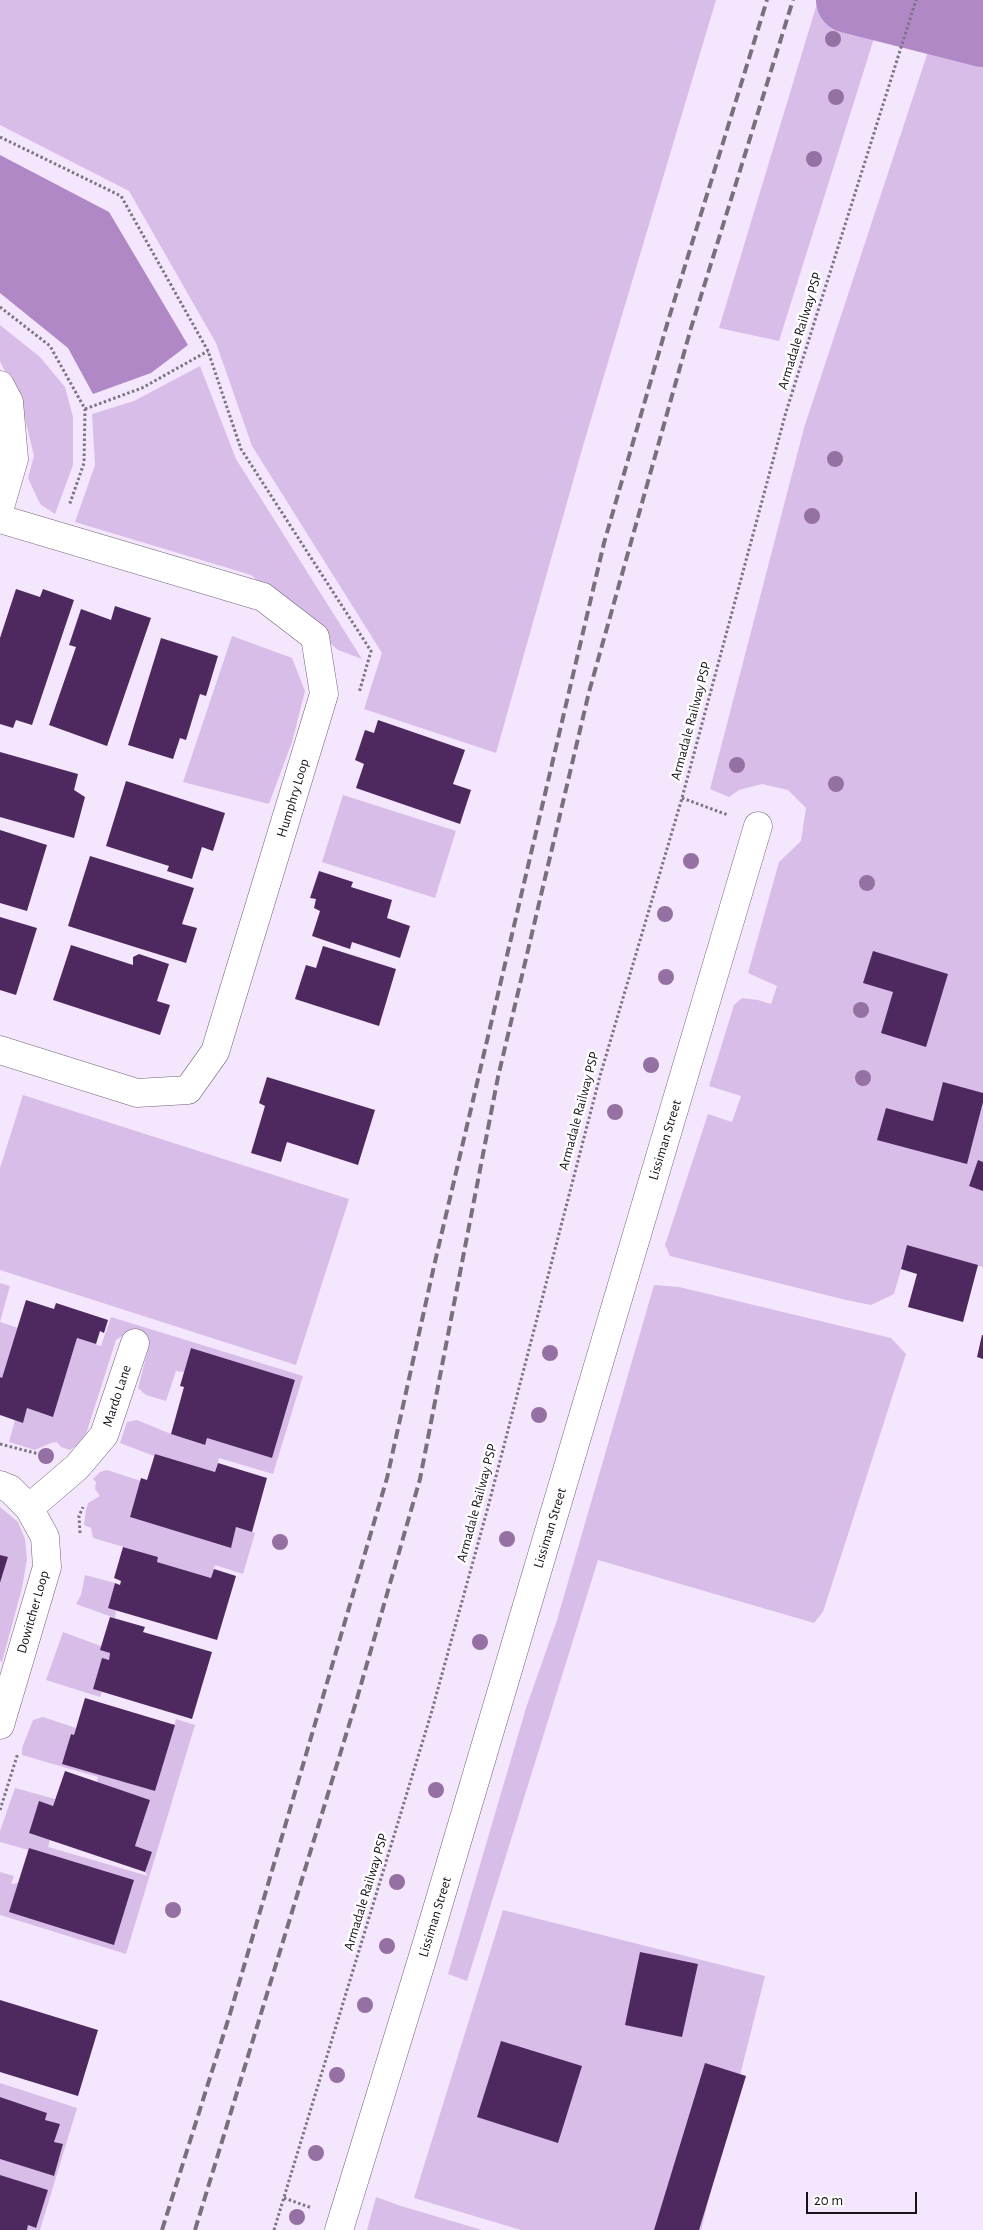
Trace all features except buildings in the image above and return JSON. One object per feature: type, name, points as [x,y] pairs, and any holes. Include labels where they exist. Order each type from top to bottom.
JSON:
[{"type":"street","points":[[0,507],[14,459],[4,394]]},
{"type":"street","name":"Humphry Loop","points":[[0,519],[263,597],[315,638],[324,694],[215,1052],[188,1090],[137,1093],[0,1050]]},
{"type":"street","name":"Lissiman Street","points":[[339,2230],[424,1953],[758,826]]},
{"type":"street","name":"Mardo Lane","points":[[29,1508],[77,1468],[104,1435],[134,1343]]},
{"type":"street","name":"Dowitcher Loop","points":[[0,1486],[10,1489],[29,1508],[45,1537],[47,1567],[0,1725]]},
{"type":"path","name":"Armadale Railway PSP","points":[[274,2230],[431,1714],[488,1507],[600,1076],[682,798],[786,412],[916,0]]},
{"type":"path","points":[[0,307],[50,346],[85,409],[84,463],[66,513]]},
{"type":"path","points":[[85,409],[142,388],[208,351]]},
{"type":"path","points":[[682,798],[758,826]]},
{"type":"path","points":[[0,1444],[36,1454],[44,1453]]},
{"type":"shaded area","points":[[0,0],[716,0],[583,446],[496,753],[364,709],[382,653],[252,446],[216,343],[129,191],[0,125]]},
{"type":"shaded area","points":[[818,0],[886,0],[779,341],[719,328]]},
{"type":"shaded area","points":[[945,0],[983,0],[983,1267],[908,1245],[894,1294],[871,1305],[670,1256],[665,1245],[708,1114],[732,1122],[741,1096],[709,1086],[734,1005],[742,998],[771,1004],[777,986],[748,973],[779,862],[801,841],[806,808],[788,790],[762,784],[739,790],[729,797],[710,789],[804,428]]},
{"type":"shaded area","points":[[0,155],[109,212],[188,345],[151,373],[93,394],[68,348],[0,293]]},
{"type":"shaded area","points":[[0,325],[40,357],[65,387],[73,417],[73,465],[55,514],[40,504],[28,478],[34,456],[23,410],[0,361]]},
{"type":"shaded area","points":[[200,366],[236,459],[362,659],[338,650],[251,575],[75,522],[95,465],[92,414],[134,401]]},
{"type":"shaded area","points":[[232,636],[292,658],[305,691],[292,742],[269,804],[183,782]]},
{"type":"shaded area","points":[[343,795],[456,831],[435,898],[322,862]]},
{"type":"shaded area","points":[[23,1095],[349,1199],[296,1365],[0,1270],[0,1168]]},
{"type":"shaded area","points":[[0,1283],[10,1286],[0,1322]]},
{"type":"shaded area","points":[[654,1285],[679,1287],[891,1338],[906,1354],[823,1612],[814,1623],[598,1560],[467,1981],[448,1974],[526,1708],[557,1620]]},
{"type":"shaded area","points":[[111,1317],[303,1376],[273,1474],[219,1458],[215,1472],[155,1454],[154,1456],[120,1443],[127,1422],[137,1420],[204,1445],[207,1438],[272,1458],[295,1380],[191,1348],[184,1372],[176,1371],[166,1401],[146,1395],[138,1388],[149,1346],[122,1336],[116,1340],[86,1434],[77,1445],[70,1450],[61,1447],[57,1442],[35,1450],[9,1442],[15,1420],[23,1423],[27,1408],[53,1416],[77,1338],[101,1346]]},
{"type":"shaded area","points":[[0,1322],[18,1328],[2,1378],[0,1377]]},
{"type":"shaded area","points":[[107,1470],[141,1481],[130,1517],[230,1548],[236,1527],[255,1533],[243,1574],[215,1565],[211,1578],[157,1562],[158,1557],[93,1538],[91,1528],[84,1525],[86,1510],[88,1503],[100,1496],[95,1489],[96,1482],[93,1479],[100,1472]]},
{"type":"shaded area","points":[[0,1507],[18,1522],[25,1539],[27,1559],[22,1588],[2,1662],[0,1661],[0,1584],[8,1558],[0,1555]]},
{"type":"shaded area","points":[[85,1575],[115,1583],[108,1607],[116,1610],[115,1618],[76,1604],[81,1595]]},
{"type":"shaded area","points":[[63,1632],[101,1646],[110,1653],[109,1660],[102,1659],[93,1689],[102,1692],[100,1697],[46,1680]]},
{"type":"shaded area","points":[[43,1717],[76,1728],[74,1735],[71,1734],[63,1764],[155,1791],[176,1719],[195,1725],[126,1954],[0,1915],[0,1872],[14,1876],[11,1884],[18,1883],[10,1912],[114,1944],[134,1880],[29,1848],[28,1850],[0,1842],[0,1831],[15,1788],[55,1799],[53,1806],[39,1802],[29,1833],[50,1840],[48,1847],[148,1876],[145,1872],[151,1852],[135,1846],[150,1800],[97,1783],[98,1777],[22,1755],[22,1748],[33,1720]]},
{"type":"shaded area","points":[[503,1910],[765,1976],[701,2230],[521,2230],[414,2198]]},
{"type":"shaded area","points":[[0,2083],[77,2108],[40,2230],[27,2230],[28,2225],[35,2228],[48,2190],[0,2175],[0,2159],[53,2176],[63,2145],[54,2142],[59,2124],[45,2120],[47,2113],[0,2097]]},
{"type":"shaded area","points":[[376,2197],[401,2206],[482,2230],[367,2230]]},
{"type":"waterway","points":[[849,0],[983,34]]},
{"type":"railway","points":[[162,2230],[230,2014],[387,1478],[434,1266],[604,543],[668,321],[767,0]]},
{"type":"railway","points":[[195,2230],[356,1702],[420,1479],[498,1077],[589,692],[691,328],[793,0]]}]
